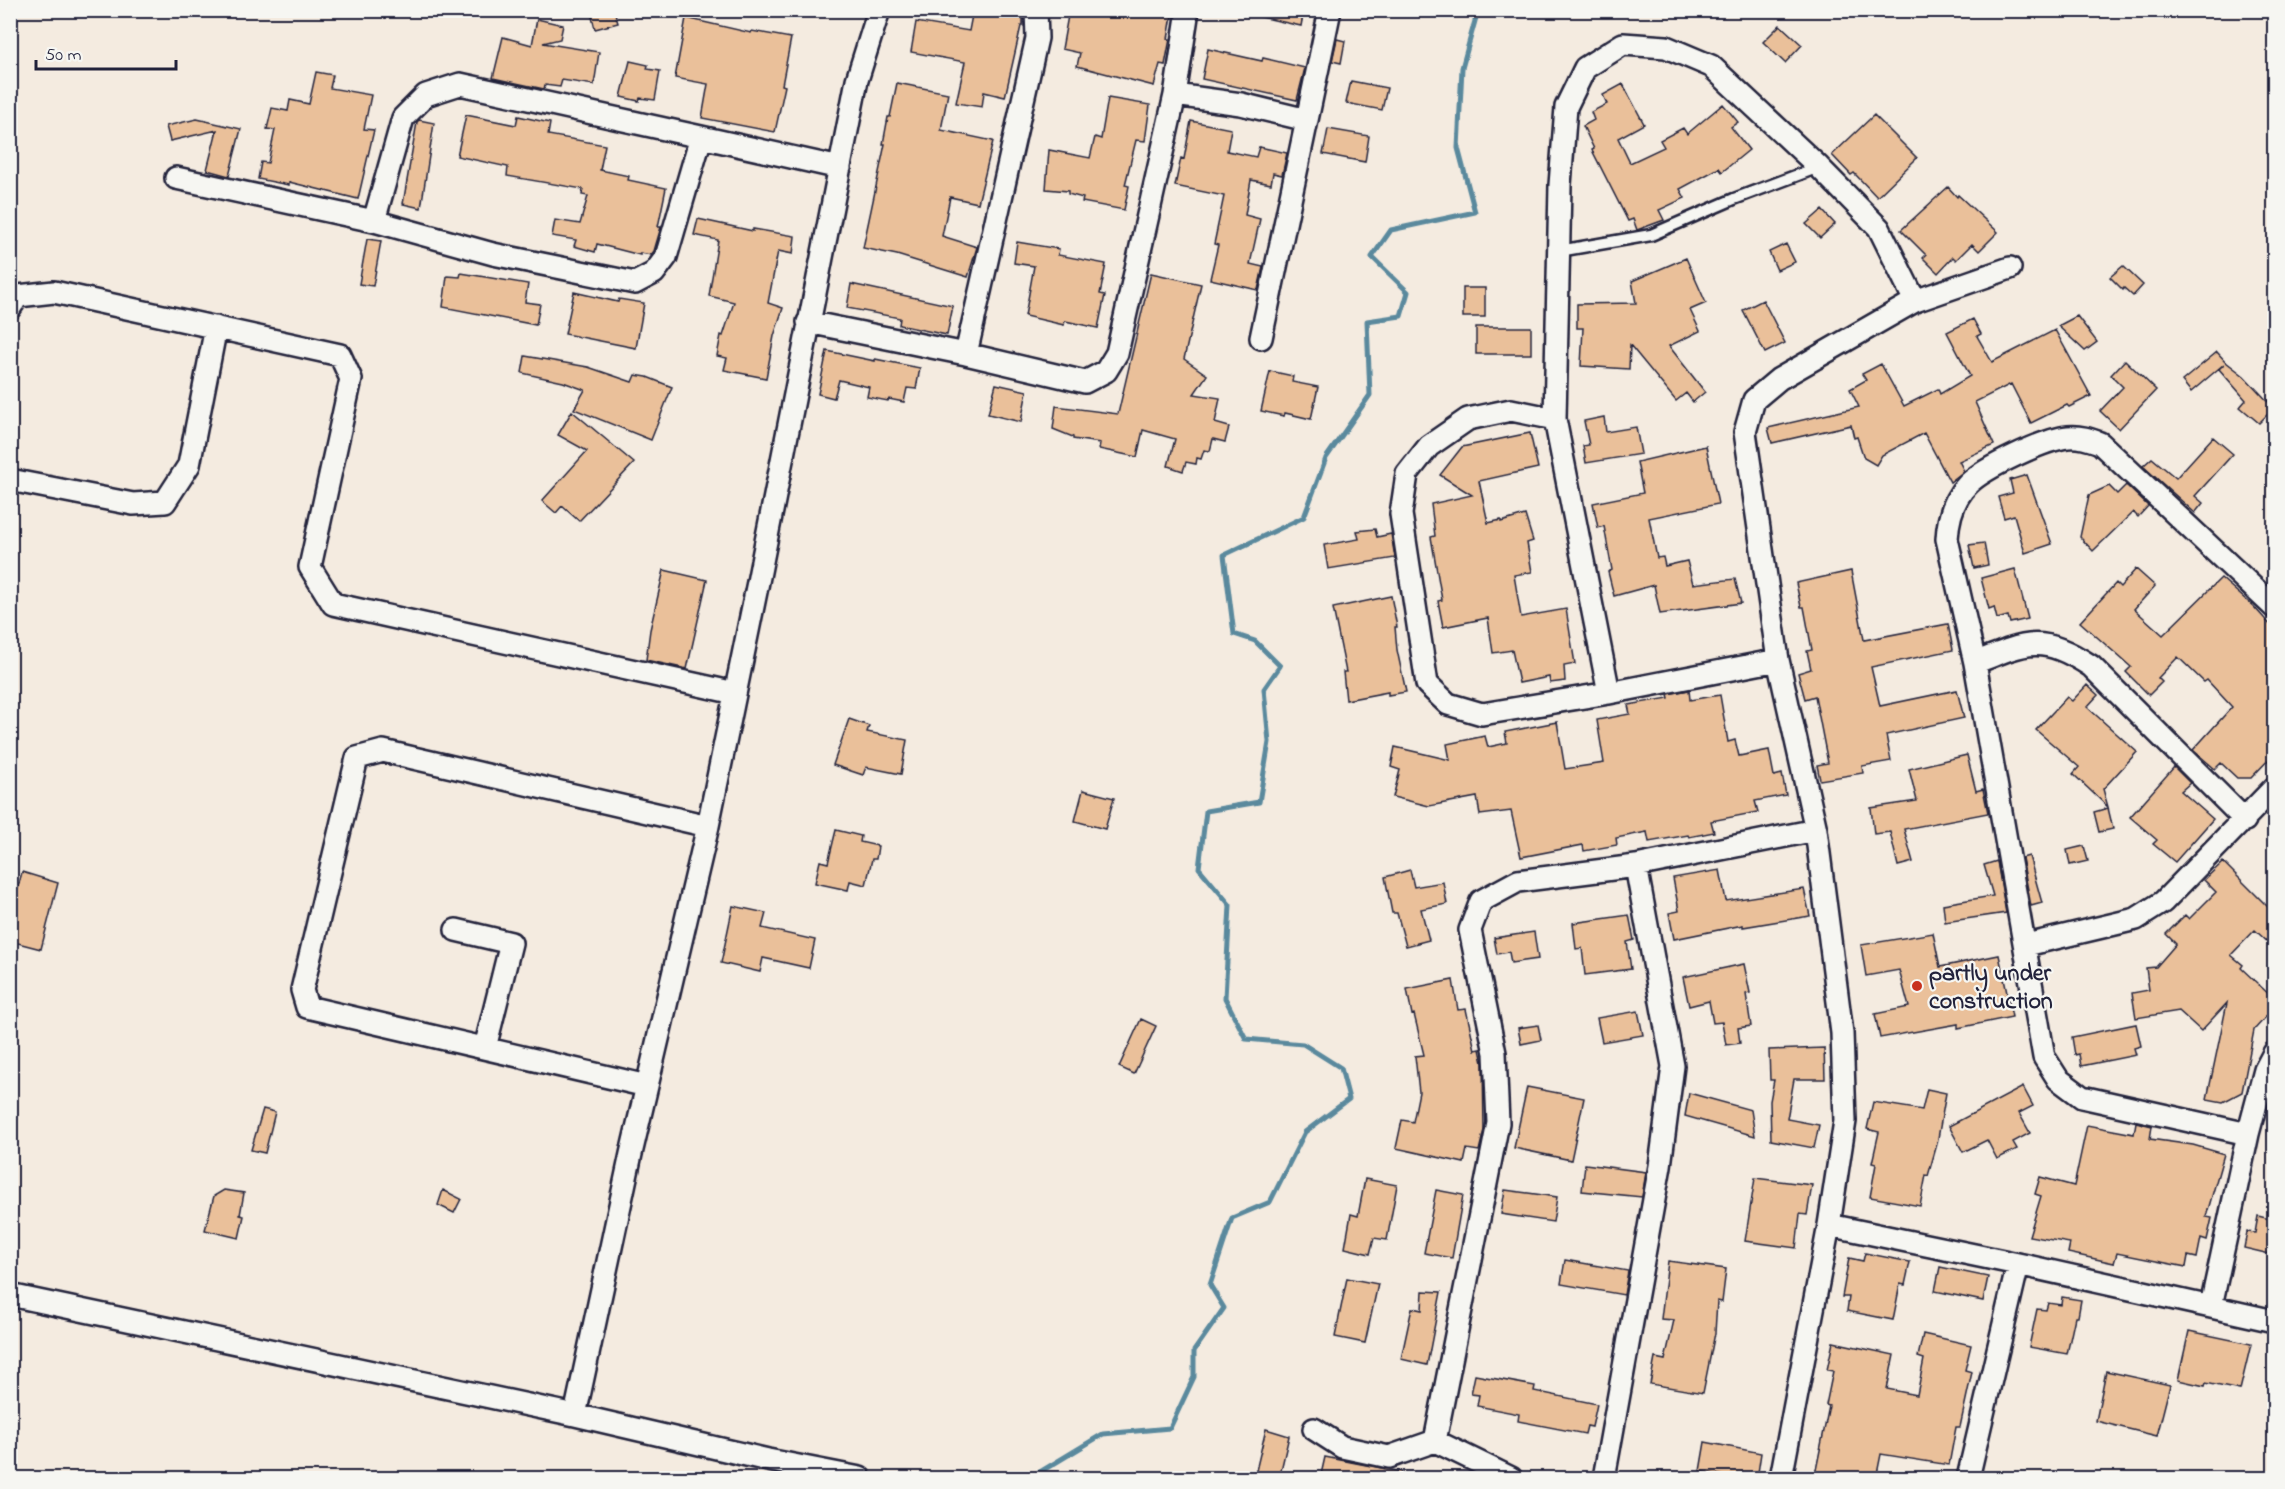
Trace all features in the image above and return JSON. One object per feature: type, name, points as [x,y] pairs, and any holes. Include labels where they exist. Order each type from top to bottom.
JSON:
[{"type":"street","points":[[575,1415],[647,1086],[708,826],[857,80],[879,10]]},
{"type":"street","points":[[966,354],[1037,38],[1036,10]]},
{"type":"street","points":[[808,322],[966,354],[1085,382],[1107,371],[1117,353],[1175,94],[1188,10]]},
{"type":"street","points":[[1261,338],[1330,10]]},
{"type":"street","points":[[1609,693],[1555,419],[1559,251],[1566,107],[1585,68],[1623,44],[1666,47],[1711,66],[1819,167],[1879,228],[1915,302]]},
{"type":"street","points":[[374,222],[403,118],[426,95],[460,84],[840,168]]},
{"type":"street","points":[[1175,94],[1241,104],[1307,120]]},
{"type":"street","points":[[176,178],[374,222],[493,254],[636,283],[654,273],[666,257],[701,137]]},
{"type":"street","points":[[1781,1479],[1829,1225],[1845,1121],[1842,1033],[1816,830],[1778,660],[1745,432],[1754,400],[1779,379],[1915,302],[2010,268]]},
{"type":"street","points":[[10,308],[18,296],[54,292],[340,355],[351,379],[310,567],[333,604],[735,693]]},
{"type":"street","points":[[10,480],[134,504],[165,502],[189,465],[216,327]]},
{"type":"street","points":[[1555,419],[1511,410],[1468,419],[1429,446],[1407,474],[1401,514],[1426,684],[1448,704],[1482,714],[1609,693],[1778,660]]},
{"type":"street","points":[[2248,1134],[2082,1097],[2058,1080],[2044,1056],[1975,663],[1947,539],[1948,521],[1955,501],[1968,483],[2008,458],[2067,437],[2086,437],[2100,443],[2274,608]]},
{"type":"street","points":[[1975,663],[2013,647],[2033,644],[2050,645],[2070,653],[2091,666],[2245,820]]},
{"type":"street","points":[[647,1086],[307,1007],[302,990],[357,758],[383,750],[708,826]]},
{"type":"street","points":[[2026,945],[2136,919],[2163,902],[2274,788]]},
{"type":"street","points":[[1435,1441],[1498,1124],[1495,1053],[1470,930],[1481,901],[1518,881],[1636,866],[1816,830]]},
{"type":"street","points":[[1604,1479],[1660,1166],[1673,1066],[1636,866]]},
{"type":"street","points":[[456,930],[511,943],[485,1048]]},
{"type":"street","points":[[2211,1306],[2248,1134],[2265,1070],[2274,1053]]},
{"type":"street","points":[[1829,1225],[2274,1321]]},
{"type":"street","points":[[1968,1479],[2018,1264]]},
{"type":"street","points":[[10,1295],[575,1415],[860,1479]]},
{"type":"street","points":[[1314,1429],[1342,1447],[1389,1457],[1435,1441],[1511,1479]]},
{"type":"lane","points":[[1559,251],[1651,234],[1819,167]]},
{"type":"building","points":[[600,10],[614,10],[618,23],[595,29],[591,13]]},
{"type":"building","points":[[973,10],[1023,10],[1023,26],[1021,26],[1005,97],[984,92],[982,107],[956,103],[965,62],[911,52],[916,22],[969,31]]},
{"type":"building","points":[[1069,10],[1173,10],[1165,65],[1160,64],[1154,86],[1077,66],[1080,53],[1062,49]]},
{"type":"building","points":[[1262,10],[1304,10],[1301,26],[1261,17]]},
{"type":"building","points":[[686,18],[751,33],[752,31],[791,38],[782,85],[785,86],[775,132],[702,118],[708,84],[675,78]]},
{"type":"building","points":[[537,19],[563,25],[560,39],[543,43],[599,52],[594,85],[562,80],[560,87],[545,85],[544,89],[493,78],[503,37],[532,45]]},
{"type":"building","points":[[1780,25],[1802,45],[1785,63],[1763,42]]},
{"type":"building","points":[[1337,39],[1345,41],[1341,63],[1332,61]]},
{"type":"building","points":[[1208,49],[1305,68],[1297,100],[1202,79]]},
{"type":"building","points":[[630,61],[648,65],[647,69],[660,71],[655,100],[640,98],[639,101],[621,97]]},
{"type":"building","points":[[316,72],[333,75],[330,88],[371,95],[364,129],[374,130],[358,199],[289,182],[289,185],[258,179],[261,162],[268,163],[275,130],[267,129],[272,108],[288,111],[290,100],[309,104]]},
{"type":"building","points":[[1351,81],[1387,88],[1382,110],[1346,103]]},
{"type":"building","points":[[897,83],[948,93],[941,130],[993,141],[978,203],[950,197],[942,236],[977,247],[968,277],[897,255],[863,248],[885,144],[883,144],[888,117],[890,117]]},
{"type":"building","points":[[1623,84],[1644,124],[1618,138],[1630,163],[1664,147],[1660,140],[1683,128],[1687,134],[1723,104],[1738,122],[1731,127],[1749,150],[1722,172],[1719,168],[1680,189],[1685,198],[1659,210],[1664,220],[1637,230],[1633,219],[1628,221],[1592,150],[1594,149],[1583,126],[1594,120],[1591,112],[1607,104],[1603,95]]},
{"type":"building","points":[[1108,98],[1150,105],[1145,141],[1136,140],[1125,185],[1129,186],[1124,210],[1082,202],[1083,198],[1068,194],[1068,191],[1046,189],[1049,150],[1090,158],[1095,137],[1101,139]]},
{"type":"building","points":[[466,115],[516,125],[518,116],[550,123],[548,135],[605,145],[600,170],[629,176],[628,180],[666,188],[658,227],[661,227],[654,251],[651,255],[640,253],[640,255],[597,244],[595,252],[574,246],[576,240],[552,236],[555,220],[580,224],[588,196],[582,195],[583,189],[507,176],[508,167],[457,156]]},
{"type":"building","points":[[1874,115],[1917,158],[1877,197],[1854,173],[1851,175],[1832,155]]},
{"type":"building","points":[[197,119],[241,129],[229,176],[207,170],[217,130],[170,141],[166,126]]},
{"type":"building","points":[[419,120],[434,123],[421,208],[403,204]]},
{"type":"building","points":[[1191,121],[1231,129],[1227,151],[1256,157],[1259,147],[1287,153],[1282,175],[1273,173],[1271,184],[1251,180],[1245,215],[1260,219],[1250,264],[1263,267],[1258,290],[1210,279],[1218,245],[1214,244],[1224,196],[1175,186],[1181,158],[1184,159]]},
{"type":"building","points":[[1328,129],[1369,136],[1365,162],[1323,154]]},
{"type":"building","points":[[1948,187],[1998,232],[1979,251],[1972,244],[1956,260],[1953,257],[1938,273],[1923,258],[1926,255],[1901,230]]},
{"type":"building","points":[[1822,210],[1835,224],[1820,238],[1806,224]]},
{"type":"building","points":[[698,219],[753,231],[753,229],[795,236],[793,254],[778,251],[768,303],[783,308],[774,336],[766,378],[724,370],[727,358],[717,356],[721,335],[723,336],[734,302],[709,296],[718,240],[694,235]]},
{"type":"building","points":[[367,239],[381,241],[373,286],[359,284]]},
{"type":"building","points":[[1017,242],[1059,249],[1058,255],[1106,264],[1100,294],[1105,295],[1098,328],[1065,321],[1064,325],[1025,316],[1034,266],[1014,263]]},
{"type":"building","points":[[1786,244],[1795,262],[1777,270],[1769,252]]},
{"type":"building","points":[[1686,258],[1706,303],[1690,310],[1700,331],[1669,346],[1705,392],[1693,402],[1686,393],[1676,401],[1630,345],[1629,369],[1581,366],[1583,328],[1577,328],[1577,304],[1636,303],[1632,281]]},
{"type":"building","points":[[2123,266],[2143,285],[2133,296],[2110,277]]},
{"type":"building","points":[[461,273],[528,284],[525,302],[540,304],[536,325],[443,307],[447,276],[460,277]]},
{"type":"building","points":[[1151,273],[1201,284],[1184,359],[1207,375],[1194,394],[1220,398],[1215,423],[1229,427],[1225,442],[1213,439],[1210,451],[1204,450],[1201,459],[1197,458],[1196,464],[1186,462],[1183,471],[1168,466],[1175,439],[1143,430],[1137,457],[1099,449],[1100,443],[1073,439],[1053,429],[1056,406],[1118,414]]},
{"type":"building","points":[[851,284],[953,306],[947,335],[899,325],[900,318],[847,308]]},
{"type":"building","points":[[1463,288],[1485,288],[1485,317],[1463,317]]},
{"type":"building","points":[[574,292],[618,302],[619,299],[644,303],[636,348],[565,334]]},
{"type":"building","points":[[1763,300],[1785,343],[1765,353],[1743,310]]},
{"type":"building","points":[[2077,316],[2097,342],[2085,351],[2058,326]]},
{"type":"building","points":[[1973,319],[1981,334],[1977,336],[1992,362],[2055,330],[2091,396],[2031,423],[2011,384],[1975,402],[1994,445],[1959,461],[1964,471],[1950,482],[1924,433],[1882,455],[1876,465],[1864,458],[1857,437],[1854,438],[1851,425],[1772,443],[1768,428],[1859,407],[1850,389],[1866,380],[1862,374],[1881,364],[1904,406],[1938,389],[1940,394],[1970,376],[1947,332]]},
{"type":"building","points":[[1476,327],[1531,327],[1531,354],[1476,354]]},
{"type":"building","points":[[827,351],[920,368],[916,389],[907,388],[904,402],[889,399],[888,401],[867,397],[869,387],[839,380],[834,398],[818,394]]},
{"type":"building","points":[[2217,352],[2244,376],[2274,408],[2259,423],[2240,407],[2246,400],[2219,369],[2224,364],[2191,392],[2182,381]]},
{"type":"building","points":[[525,356],[588,367],[632,382],[635,375],[647,377],[672,387],[651,440],[574,409],[585,390],[563,382],[522,373]]},
{"type":"building","points":[[2125,360],[2156,390],[2119,429],[2100,411],[2123,387],[2111,375]]},
{"type":"building","points":[[1270,371],[1293,376],[1292,382],[1318,387],[1311,419],[1285,413],[1284,416],[1261,411]]},
{"type":"building","points":[[996,384],[1027,391],[1021,422],[988,414]]},
{"type":"building","points":[[572,411],[634,463],[579,521],[562,506],[556,513],[542,501],[587,451],[558,435]]},
{"type":"building","points":[[1604,417],[1606,432],[1636,427],[1641,454],[1586,463],[1583,446],[1589,445],[1584,421]]},
{"type":"building","points":[[1530,433],[1538,468],[1479,481],[1488,523],[1525,515],[1533,541],[1527,543],[1532,572],[1514,575],[1521,617],[1566,609],[1575,664],[1564,666],[1565,681],[1550,683],[1549,677],[1519,683],[1512,650],[1493,653],[1488,618],[1443,627],[1438,601],[1442,600],[1431,537],[1435,536],[1431,504],[1472,495],[1440,475],[1462,447]]},
{"type":"building","points":[[2213,437],[2233,454],[2195,496],[2203,503],[2195,513],[2143,466],[2152,458],[2176,478]]},
{"type":"building","points":[[1706,446],[1718,504],[1649,518],[1657,558],[1663,557],[1665,566],[1687,561],[1693,584],[1735,579],[1741,603],[1660,614],[1654,585],[1614,596],[1608,572],[1612,570],[1604,526],[1598,528],[1593,503],[1643,493],[1637,462]]},
{"type":"building","points":[[2027,475],[2052,544],[2025,553],[2014,515],[2004,518],[1998,497],[2013,493],[2010,480]]},
{"type":"building","points":[[2126,485],[2148,506],[2138,517],[2133,512],[2093,551],[2080,537],[2089,495],[2109,486],[2117,494]]},
{"type":"building","points":[[1375,529],[1377,537],[1391,534],[1395,558],[1328,569],[1324,545],[1359,539],[1357,531]]},
{"type":"building","points":[[1984,543],[1988,565],[1974,568],[1969,545]]},
{"type":"building","points":[[2015,569],[2028,619],[2010,623],[2008,616],[1997,619],[1994,607],[1989,609],[1981,578]]},
{"type":"building","points":[[2136,569],[2155,586],[2134,609],[2163,635],[2221,578],[2254,607],[2274,629],[2274,754],[2251,778],[2237,778],[2221,763],[2215,769],[2193,750],[2232,707],[2207,680],[2204,682],[2178,657],[2158,678],[2162,682],[2149,695],[2126,672],[2131,667],[2080,622],[2116,583],[2120,587]]},
{"type":"building","points":[[664,570],[707,580],[687,669],[646,660],[650,630]]},
{"type":"building","points":[[1851,571],[1864,640],[1948,624],[1953,650],[1871,667],[1880,706],[1957,690],[1964,718],[1886,735],[1891,761],[1862,766],[1863,773],[1820,780],[1817,765],[1828,763],[1815,696],[1805,699],[1798,673],[1811,669],[1807,651],[1812,650],[1804,607],[1801,607],[1796,583]]},
{"type":"building","points":[[1391,596],[1397,627],[1395,627],[1397,650],[1406,692],[1388,695],[1388,692],[1346,700],[1343,672],[1346,672],[1333,608]]},
{"type":"building","points":[[2087,685],[2098,695],[2087,707],[2137,752],[2103,789],[2108,807],[2073,774],[2079,767],[2036,730],[2067,697],[2072,701]]},
{"type":"building","points":[[1689,690],[1690,700],[1720,695],[1728,742],[1735,740],[1739,756],[1769,750],[1774,776],[1782,774],[1786,795],[1755,801],[1758,812],[1711,821],[1714,832],[1649,842],[1647,832],[1616,838],[1617,845],[1584,851],[1583,845],[1521,857],[1511,811],[1480,815],[1477,797],[1429,806],[1393,797],[1400,770],[1391,767],[1395,747],[1450,760],[1447,744],[1485,736],[1488,747],[1507,743],[1505,732],[1557,722],[1565,769],[1604,763],[1597,720],[1630,714],[1628,705],[1669,698],[1668,694]]},
{"type":"building","points":[[849,719],[869,726],[867,732],[907,740],[901,774],[866,767],[863,775],[833,765]]},
{"type":"building","points":[[1967,755],[1976,791],[1983,789],[1988,813],[1904,829],[1913,862],[1898,866],[1890,832],[1874,834],[1871,808],[1917,801],[1909,769]]},
{"type":"building","points":[[2174,767],[2190,783],[2181,791],[2213,819],[2175,862],[2153,844],[2157,840],[2130,817]]},
{"type":"building","points":[[1083,790],[1114,798],[1105,829],[1075,821]]},
{"type":"building","points":[[2108,808],[2113,829],[2099,832],[2094,812]]},
{"type":"building","points":[[836,830],[861,836],[860,842],[878,846],[876,859],[872,859],[866,885],[850,881],[848,890],[815,883],[820,861],[828,863]]},
{"type":"building","points":[[2084,846],[2088,861],[2070,865],[2067,850]]},
{"type":"building","points":[[2029,856],[2042,903],[2031,906],[2022,858]]},
{"type":"building","points":[[1997,861],[2006,913],[1945,922],[1943,904],[1993,896],[1984,865]]},
{"type":"building","points":[[2223,862],[2274,913],[2274,948],[2255,930],[2231,955],[2243,965],[2241,968],[2274,999],[2274,1008],[2254,1030],[2242,1092],[2223,1102],[2207,1099],[2227,1003],[2201,1031],[2179,1011],[2136,1018],[2132,993],[2149,990],[2146,968],[2156,967],[2176,944],[2166,934],[2185,915],[2189,919],[2216,892],[2204,880]]},
{"type":"building","points":[[1410,870],[1414,887],[1443,882],[1447,904],[1421,909],[1429,940],[1406,946],[1397,913],[1392,913],[1385,877]]},
{"type":"building","points":[[1720,870],[1726,901],[1804,889],[1810,916],[1743,927],[1743,925],[1674,939],[1669,913],[1679,911],[1673,878]]},
{"type":"building","points":[[22,872],[58,883],[41,949],[10,941],[10,918]]},
{"type":"building","points":[[733,906],[766,913],[762,928],[815,940],[809,968],[763,958],[760,972],[721,963]]},
{"type":"building","points":[[1629,915],[1634,940],[1627,942],[1631,969],[1585,975],[1582,948],[1576,949],[1573,923]]},
{"type":"building","points":[[1534,932],[1538,959],[1511,963],[1509,952],[1497,954],[1494,938]]},
{"type":"building","points":[[1933,933],[1940,967],[1999,955],[2012,1017],[1958,1028],[1958,1024],[1880,1038],[1875,1014],[1909,1007],[1899,970],[1866,976],[1861,945]]},
{"type":"building","points":[[1744,964],[1750,993],[1746,994],[1751,1026],[1738,1028],[1740,1043],[1726,1045],[1722,1022],[1713,1023],[1709,1001],[1689,1006],[1683,977]]},
{"type":"building","points":[[1453,980],[1458,1010],[1466,1009],[1475,1050],[1480,1049],[1483,1063],[1484,1130],[1479,1151],[1467,1149],[1464,1163],[1396,1148],[1402,1120],[1413,1122],[1419,1092],[1415,1056],[1424,1055],[1407,989]]},
{"type":"building","points":[[1638,1011],[1643,1035],[1602,1042],[1597,1018]]},
{"type":"building","points":[[1141,1019],[1156,1026],[1134,1074],[1119,1067]]},
{"type":"building","points":[[2136,1024],[2141,1046],[2134,1048],[2136,1055],[2081,1066],[2079,1054],[2075,1055],[2072,1037]]},
{"type":"building","points":[[1538,1025],[1541,1040],[1521,1044],[1518,1028]]},
{"type":"building","points":[[1824,1048],[1825,1079],[1794,1079],[1787,1119],[1819,1125],[1814,1148],[1771,1140],[1770,1101],[1774,1080],[1770,1080],[1769,1050]]},
{"type":"building","points":[[1527,1087],[1584,1098],[1571,1160],[1514,1148]]},
{"type":"building","points":[[2023,1087],[2033,1106],[2019,1113],[2030,1133],[2013,1142],[2017,1149],[1997,1159],[1987,1140],[1963,1152],[1949,1126]]},
{"type":"building","points":[[1927,1089],[1946,1093],[1937,1144],[1928,1176],[1926,1175],[1920,1206],[1870,1197],[1876,1164],[1872,1163],[1879,1132],[1867,1129],[1873,1102],[1922,1110]]},
{"type":"building","points":[[1689,1093],[1751,1110],[1755,1136],[1685,1116]]},
{"type":"building","points":[[263,1109],[275,1112],[265,1153],[251,1150]]},
{"type":"building","points":[[2136,1122],[2152,1126],[2150,1139],[2193,1145],[2224,1154],[2206,1217],[2212,1218],[2207,1240],[2201,1238],[2197,1258],[2188,1256],[2186,1267],[2117,1253],[2114,1263],[2068,1253],[2070,1243],[2029,1236],[2041,1196],[2035,1194],[2040,1177],[2074,1186],[2087,1125],[2134,1134]]},
{"type":"building","points":[[1585,1164],[1646,1172],[1642,1197],[1582,1191]]},
{"type":"building","points":[[1755,1178],[1812,1185],[1807,1215],[1800,1214],[1796,1248],[1745,1241]]},
{"type":"building","points":[[1365,1179],[1397,1185],[1387,1240],[1374,1238],[1370,1254],[1345,1248],[1351,1214],[1358,1216]]},
{"type":"building","points":[[224,1190],[244,1193],[240,1215],[244,1216],[239,1238],[205,1230],[214,1196]]},
{"type":"building","points":[[443,1190],[461,1199],[454,1213],[438,1205]]},
{"type":"building","points":[[1436,1190],[1463,1195],[1452,1258],[1424,1253]]},
{"type":"building","points":[[1505,1190],[1557,1197],[1553,1222],[1501,1214]]},
{"type":"building","points":[[2258,1216],[2274,1220],[2274,1255],[2244,1248],[2247,1232],[2255,1233]]},
{"type":"building","points":[[1865,1253],[1910,1262],[1905,1285],[1900,1284],[1893,1320],[1847,1311],[1849,1297],[1842,1297],[1849,1258],[1863,1261]]},
{"type":"building","points":[[1565,1260],[1628,1271],[1624,1295],[1561,1284]]},
{"type":"building","points":[[1668,1261],[1726,1269],[1722,1302],[1717,1301],[1715,1333],[1703,1393],[1650,1384],[1655,1358],[1665,1360],[1674,1320],[1661,1319]]},
{"type":"building","points":[[1940,1267],[1988,1277],[1983,1301],[1935,1291]]},
{"type":"building","points":[[1347,1278],[1378,1284],[1365,1343],[1335,1337]]},
{"type":"building","points":[[1423,1291],[1441,1292],[1427,1365],[1401,1359],[1412,1308],[1422,1310]]},
{"type":"building","points":[[2062,1297],[2081,1300],[2067,1354],[2029,1347],[2037,1309],[2046,1310],[2048,1303],[2061,1305]]},
{"type":"building","points":[[2189,1331],[2251,1344],[2240,1390],[2178,1380]]},
{"type":"building","points":[[1923,1334],[1971,1345],[1965,1370],[1972,1372],[1960,1427],[1956,1427],[1949,1465],[1881,1454],[1876,1479],[1832,1479],[1815,1475],[1829,1406],[1826,1405],[1833,1371],[1827,1370],[1833,1342],[1894,1355],[1887,1389],[1917,1395],[1924,1359],[1918,1357]]},
{"type":"building","points":[[2106,1371],[2170,1385],[2157,1436],[2096,1421]]},
{"type":"building","points":[[1475,1375],[1535,1386],[1534,1391],[1597,1404],[1592,1427],[1587,1426],[1585,1434],[1518,1421],[1519,1414],[1477,1406],[1479,1395],[1471,1394]]},
{"type":"building","points":[[1266,1429],[1289,1436],[1279,1479],[1254,1479]]},
{"type":"building","points":[[1705,1442],[1761,1453],[1757,1479],[1740,1479],[1700,1471]]},
{"type":"building","points":[[1325,1457],[1402,1472],[1401,1479],[1320,1479]]},
{"type":"waterway","points":[[1030,1478],[1103,1434],[1170,1428],[1194,1377],[1194,1351],[1224,1308],[1210,1285],[1232,1218],[1270,1202],[1305,1132],[1349,1099],[1341,1068],[1303,1044],[1246,1039],[1225,998],[1230,905],[1199,868],[1206,811],[1259,802],[1269,742],[1264,689],[1280,666],[1255,641],[1234,634],[1224,555],[1304,517],[1326,458],[1370,395],[1367,321],[1401,316],[1408,292],[1372,257],[1391,230],[1475,212],[1458,148],[1462,68],[1478,10]]},
{"type":"place","name":"partly under construction","points":[[1917,986]]}]
